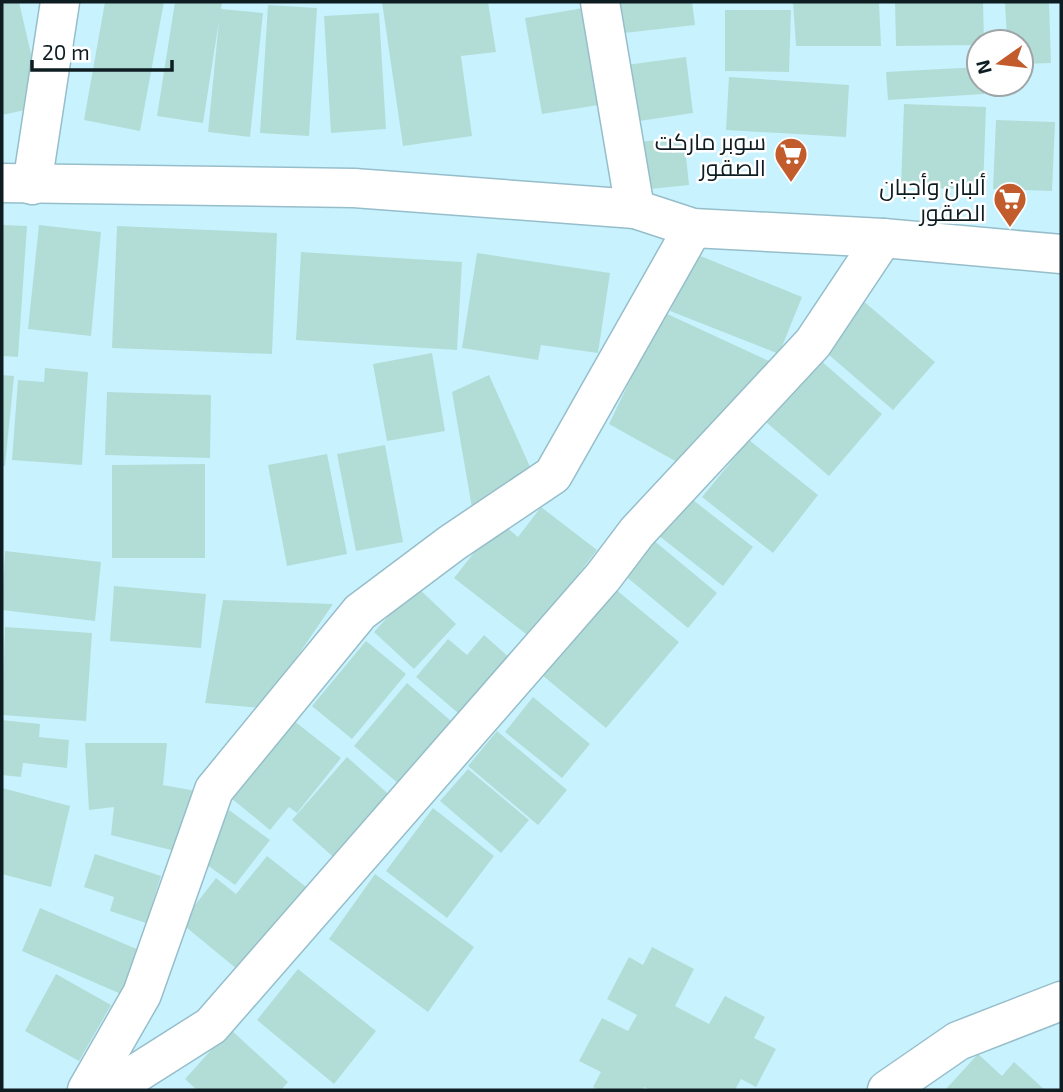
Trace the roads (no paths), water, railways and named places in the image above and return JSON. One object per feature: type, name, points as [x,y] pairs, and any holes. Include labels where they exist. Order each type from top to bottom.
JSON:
[{"type":"street","points":[[60,2],[17,184],[354,188],[635,209],[693,228],[883,238],[1061,254]]},
{"type":"street","points":[[600,2],[635,209]]},
{"type":"street","points":[[87,1090],[142,995],[214,790],[360,612],[452,543],[553,475],[693,228]]},
{"type":"street","points":[[123,1087],[211,1026],[603,577],[637,532],[813,343],[883,238]]},
{"type":"street","points":[[887,1090],[958,1041],[1061,1001]]},
{"type":"place","name":"سوبر ماركت الصقور","points":[[791,184]]},
{"type":"place","name":"ألبان وأجبان الصقور","points":[[1010,229]]}]
